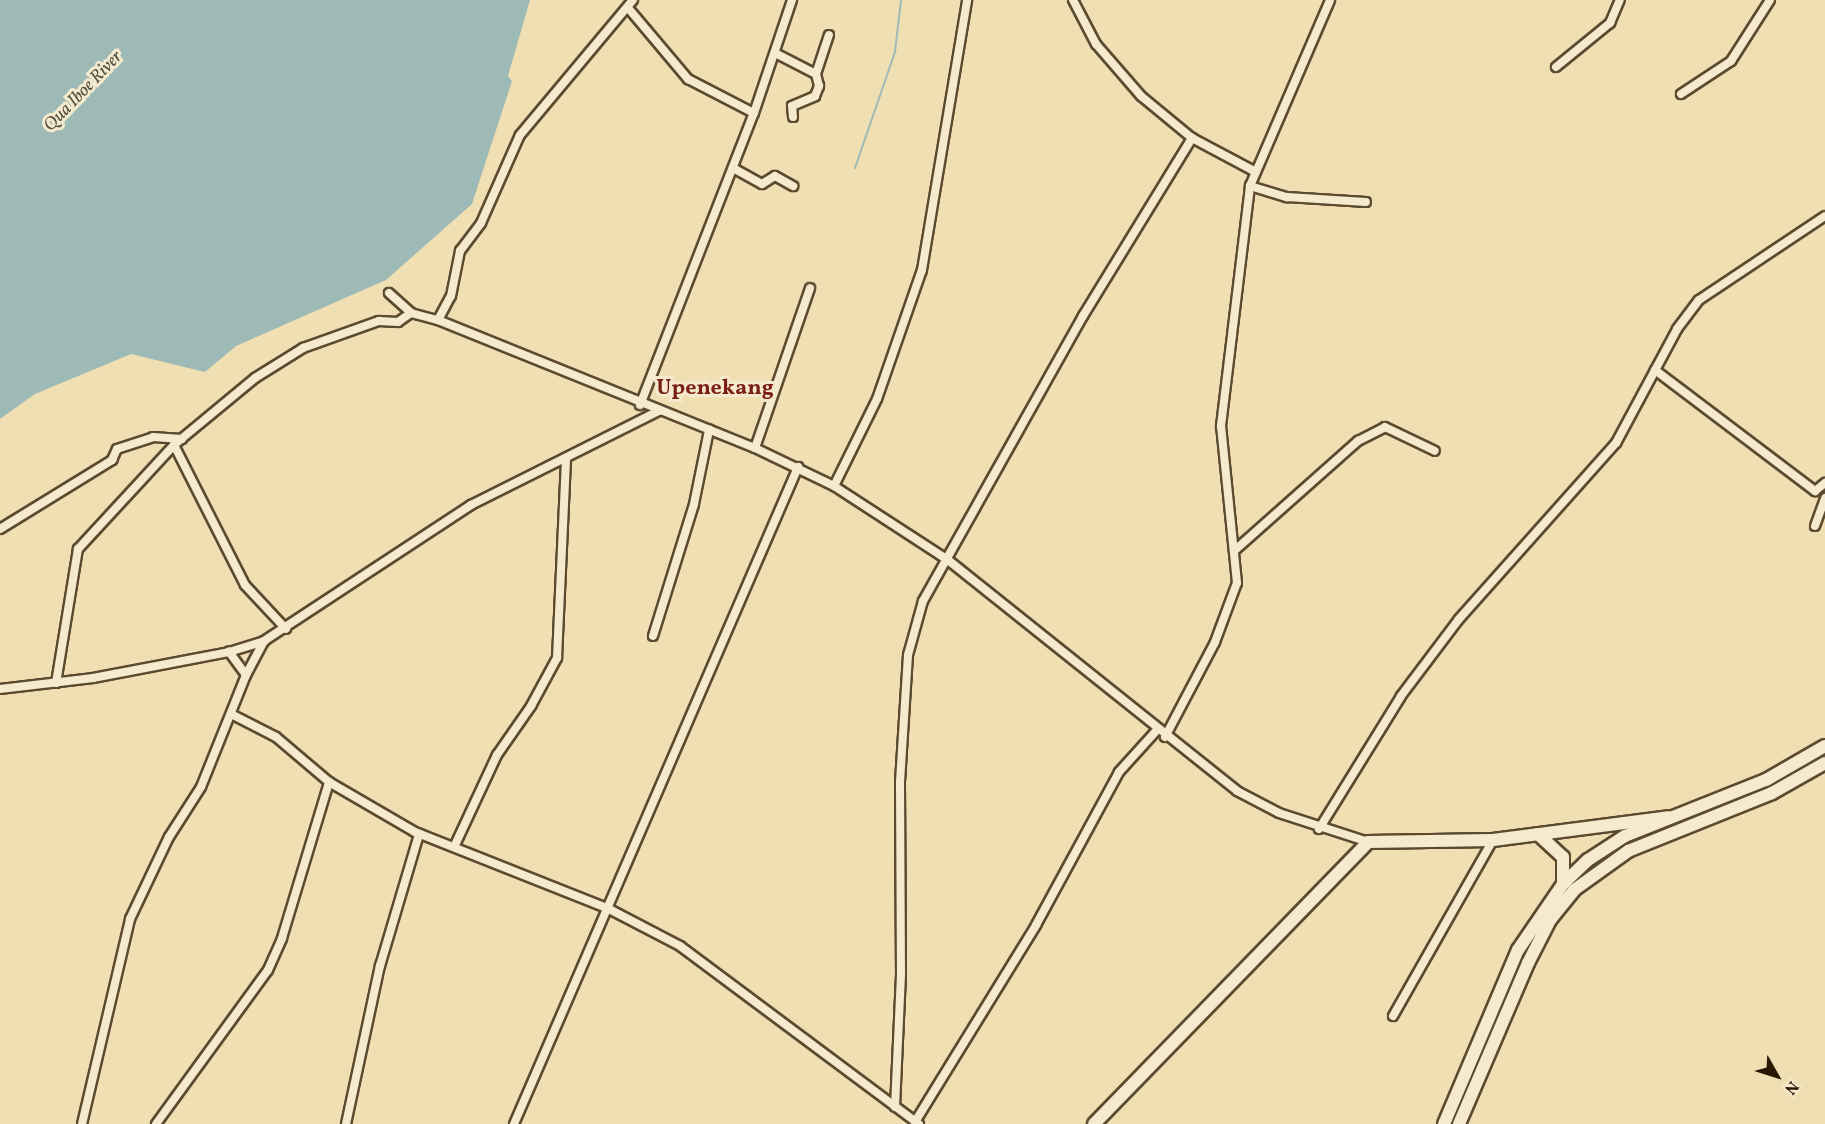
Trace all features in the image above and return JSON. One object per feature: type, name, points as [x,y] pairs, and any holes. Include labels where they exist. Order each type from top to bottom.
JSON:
[{"type":"main road","points":[[1444,1124],[1518,950],[1563,884],[1616,842],[1669,817],[1766,780],[1825,746]]},
{"type":"main road","points":[[1459,1124],[1550,920],[1602,866],[1675,830],[1772,793],[1825,763]]},
{"type":"main road","points":[[1094,1124],[1368,842],[1493,840],[1669,817]]},
{"type":"main road","points":[[1538,834],[1563,857],[1563,884]]},
{"type":"main road","points":[[1483,1033],[1501,1029]]},
{"type":"street","points":[[438,320],[451,296],[460,251],[481,223],[520,135],[628,9],[633,0]]},
{"type":"street","points":[[640,405],[754,113],[792,0]]},
{"type":"street","points":[[834,486],[877,399],[919,281],[967,0]]},
{"type":"street","points":[[1073,0],[1096,44],[1118,71],[1192,138],[1254,171]]},
{"type":"street","points":[[1165,737],[1215,642],[1237,584],[1221,426],[1250,186],[1254,171],[1330,0]]},
{"type":"street","points":[[1556,67],[1610,23],[1620,0]]},
{"type":"street","points":[[1681,94],[1731,61],[1770,0]]},
{"type":"street","points":[[628,9],[688,79],[754,113]]},
{"type":"street","points":[[793,117],[792,105],[815,96],[819,86],[816,74],[829,35]]},
{"type":"street","points":[[774,53],[816,74]]},
{"type":"street","points":[[895,1107],[901,975],[900,782],[908,656],[923,601],[1083,316],[1192,138]]},
{"type":"street","points":[[733,168],[762,184],[775,176],[793,186]]},
{"type":"street","points":[[1250,186],[1287,197],[1366,202]]},
{"type":"street","points":[[1319,829],[1401,696],[1459,619],[1616,442],[1655,370],[1699,300],[1825,216]]},
{"type":"street","points":[[755,448],[810,288]]},
{"type":"street","points":[[389,293],[411,313],[438,320],[640,405],[755,448],[834,486],[948,560],[1165,737],[1237,791],[1319,829],[1368,842]]},
{"type":"street","points":[[56,683],[78,549],[174,445],[255,378],[303,348],[379,321],[398,322],[411,313]]},
{"type":"street","points":[[1655,370],[1815,491],[1825,483]]},
{"type":"street","points":[[0,689],[56,683],[229,652],[264,641],[286,629],[368,568],[450,517],[566,461],[659,411]]},
{"type":"street","points":[[1234,551],[1359,441],[1385,427],[1435,451]]},
{"type":"street","points":[[653,636],[693,504],[709,430]]},
{"type":"street","points":[[0,529],[112,460],[117,449],[153,437],[182,439]]},
{"type":"street","points":[[174,445],[245,585],[286,629]]},
{"type":"street","points":[[455,845],[497,755],[531,706],[556,658],[566,461]]},
{"type":"street","points":[[513,1124],[609,909],[798,467]]},
{"type":"street","points":[[1815,526],[1825,498]]},
{"type":"street","points":[[82,1124],[130,919],[169,837],[201,787],[232,715],[246,675],[264,641]]},
{"type":"street","points":[[229,652],[246,675]]},
{"type":"street","points":[[232,715],[276,737],[330,782],[419,834],[455,845],[609,909],[680,946],[917,1123],[1036,925],[1119,772],[1157,730]]},
{"type":"street","points":[[156,1124],[268,970],[282,938],[330,782]]},
{"type":"street","points":[[346,1124],[380,966],[419,834]]},
{"type":"street","points":[[1393,1016],[1493,840]]},
{"type":"water","name":"Qua Iboe River","points":[[0,0],[530,0],[508,76],[512,81],[472,204],[386,280],[236,346],[205,372],[131,354],[35,394],[0,419]]},
{"type":"waterway","points":[[855,168],[895,52],[901,0]]},
{"type":"district","name":"Upenekang","points":[[715,389]]}]
